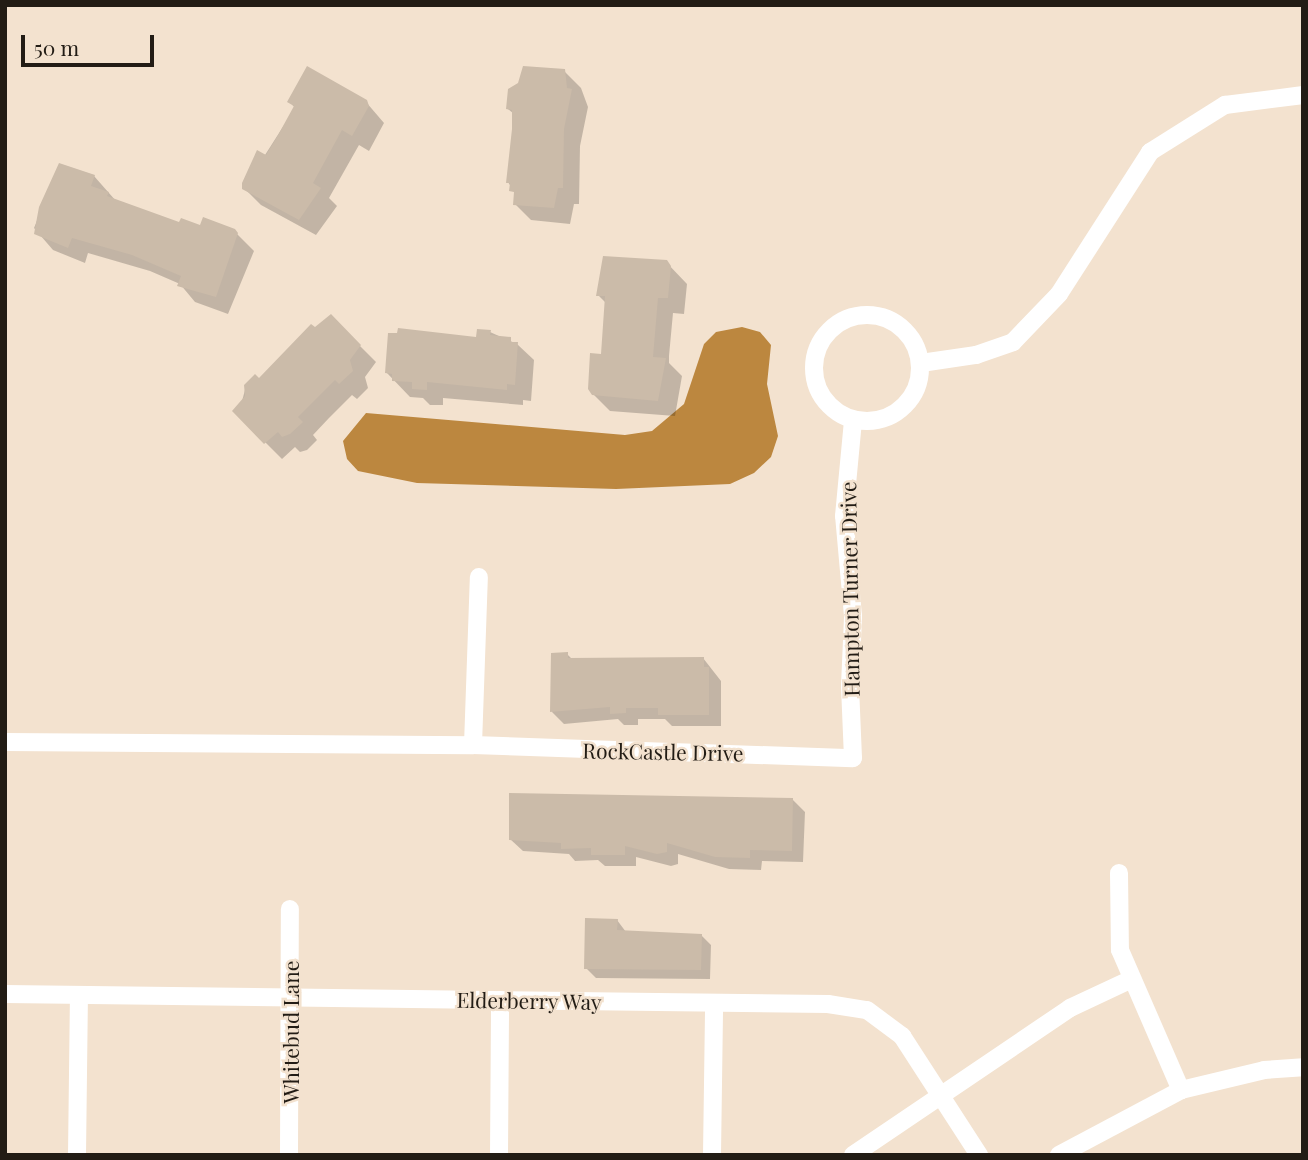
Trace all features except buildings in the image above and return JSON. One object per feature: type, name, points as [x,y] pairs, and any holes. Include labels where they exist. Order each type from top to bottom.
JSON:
[{"type":"street","points":[[921,363],[976,355],[1013,342],[1059,294],[1150,152],[1225,105],[1303,95]]},
{"type":"street","points":[[858,315],[895,321],[913,339],[921,363],[917,388],[905,406],[878,421],[853,420],[830,407],[817,387],[817,350],[838,323],[858,315]]},
{"type":"street","name":"Hampton Turner Drive","points":[[853,420],[844,516],[853,616],[850,686],[853,758]]},
{"type":"street","points":[[473,745],[479,577]]},
{"type":"street","name":"RockCastle Drive","points":[[5,742],[473,745],[853,758]]},
{"type":"street","points":[[1119,873],[1119,950],[1181,1090]]},
{"type":"street","name":"Whitebud Lane","points":[[289,1155],[290,909]]},
{"type":"street","points":[[853,1155],[1070,1008],[1132,978]]},
{"type":"street","name":"Elderberry Way","points":[[5,994],[828,1004],[867,1010],[902,1035],[979,1155]]},
{"type":"street","points":[[77,1155],[79,995]]},
{"type":"street","points":[[499,1155],[500,1000]]},
{"type":"street","points":[[712,1155],[714,1003]]},
{"type":"street","points":[[1059,1155],[1181,1090],[1264,1070],[1303,1067]]},
{"type":"shaded area","points":[[742,327],[760,332],[771,345],[767,384],[778,436],[771,457],[754,473],[730,484],[616,489],[417,483],[358,471],[347,459],[343,441],[366,413],[625,435],[652,431],[684,404],[704,344],[716,332]]}]
